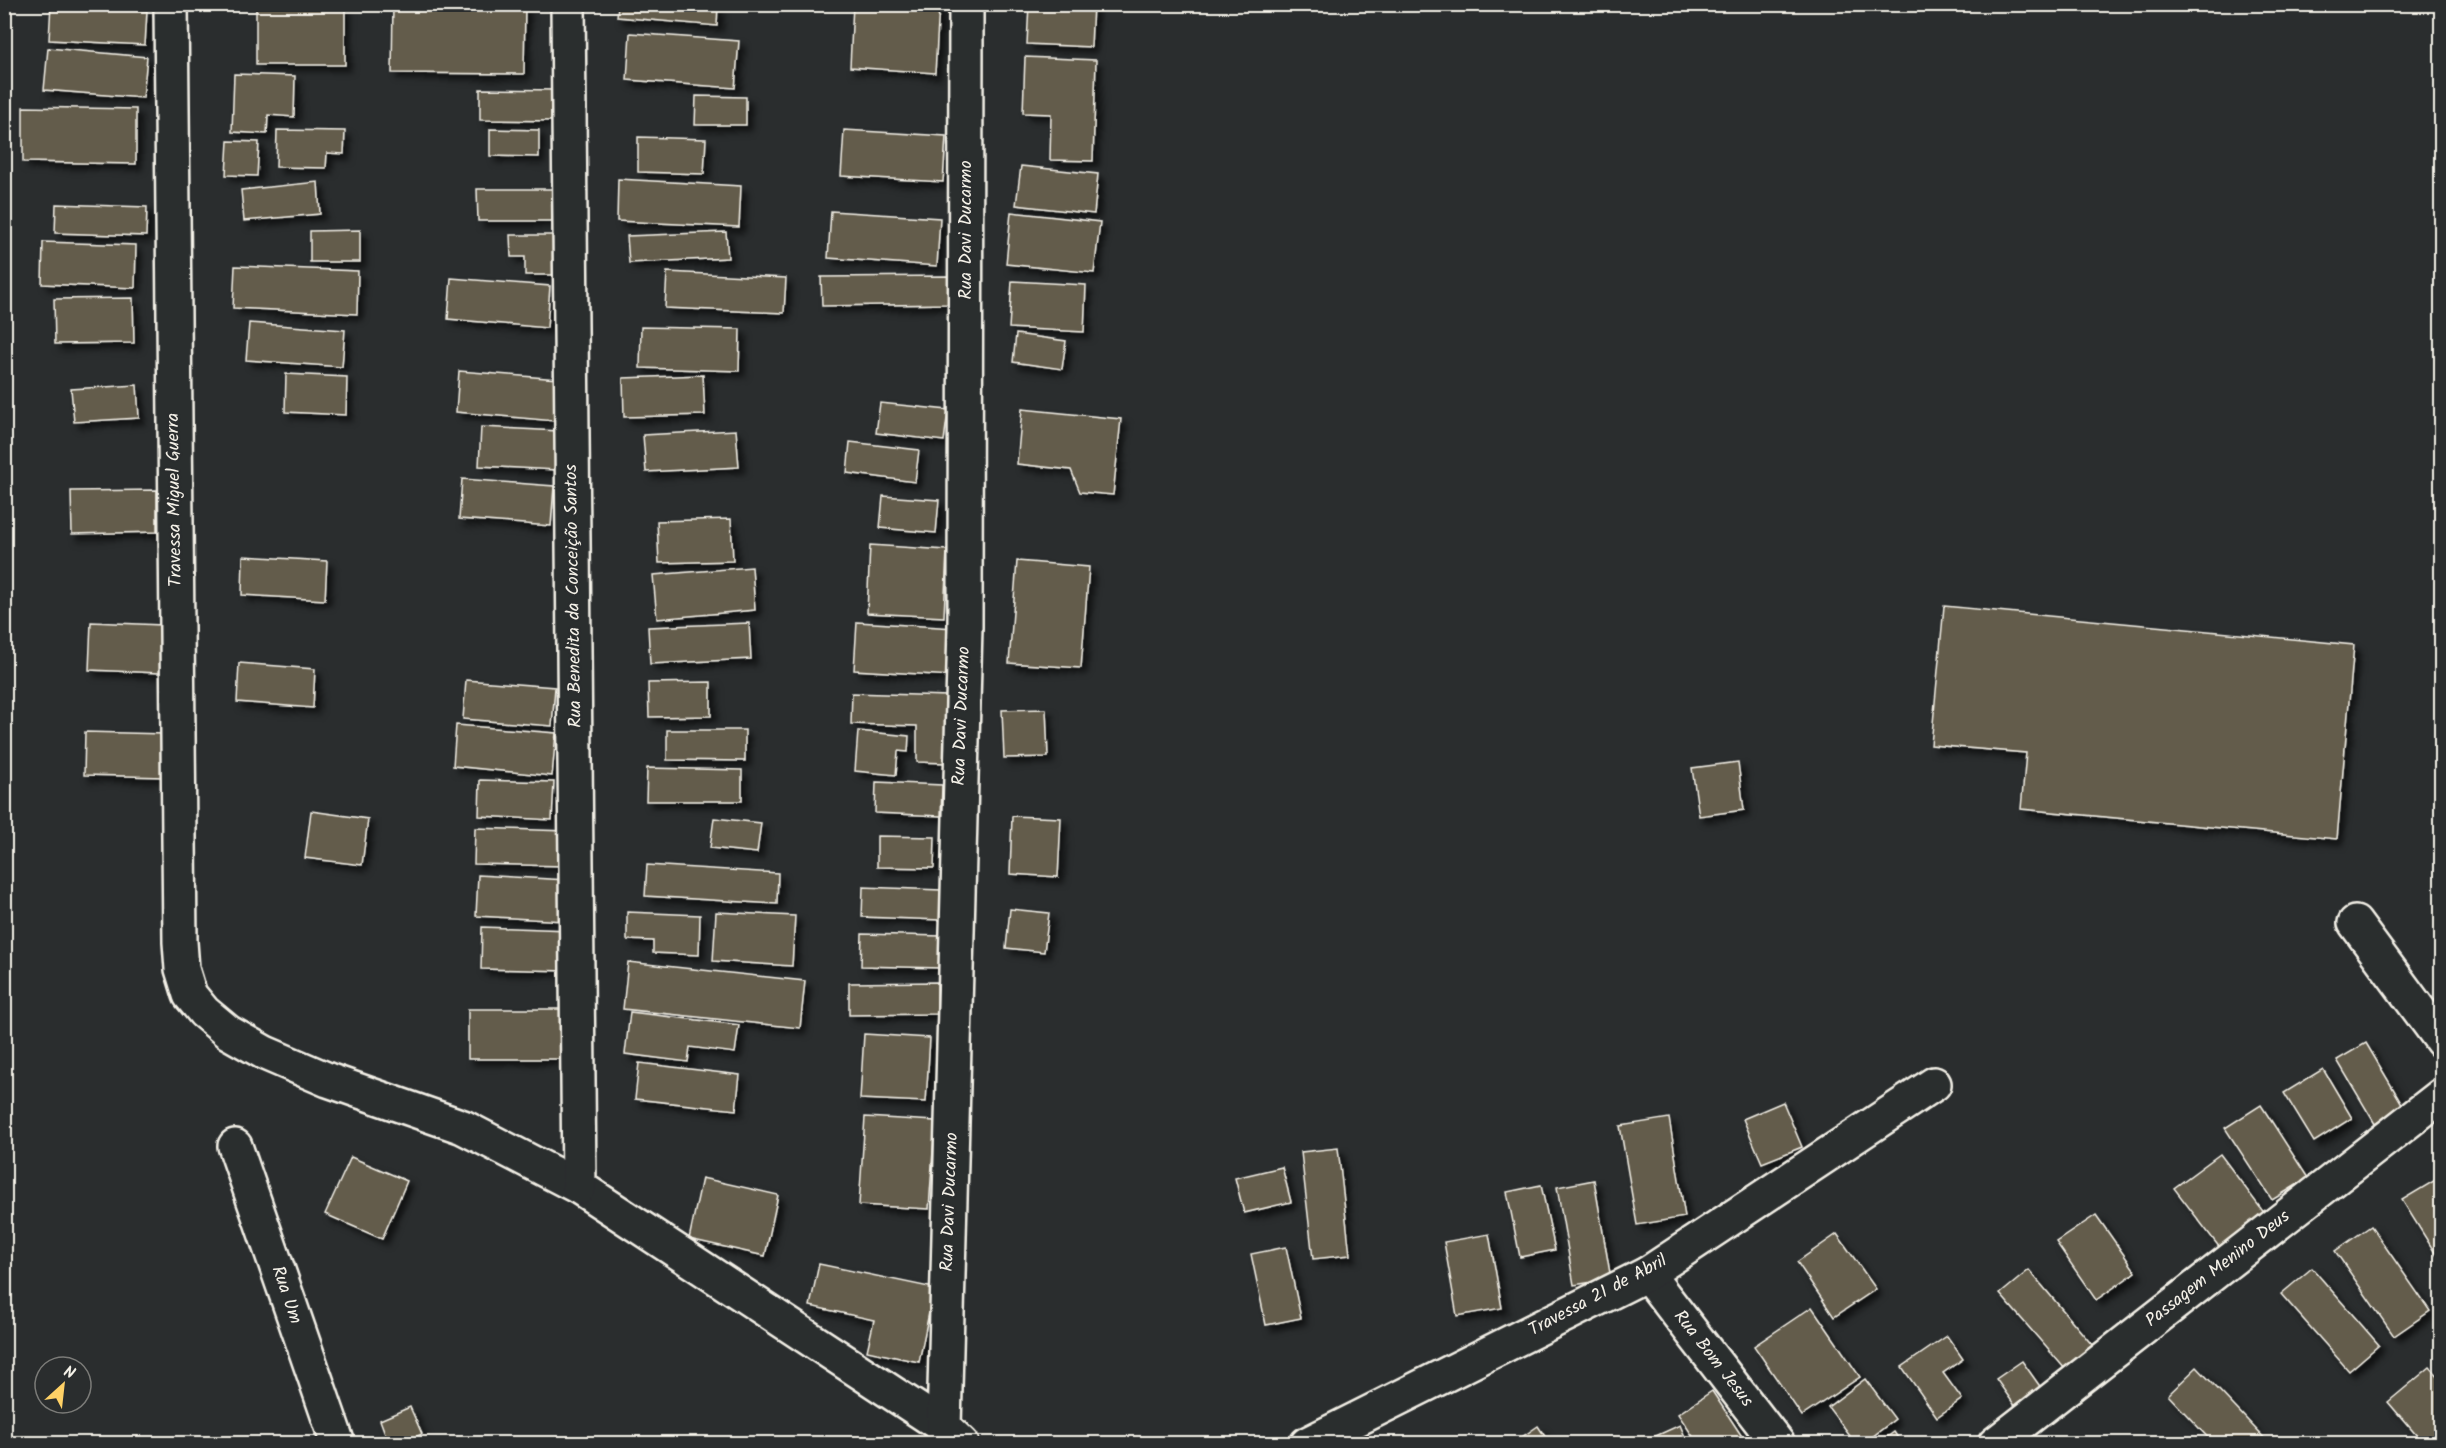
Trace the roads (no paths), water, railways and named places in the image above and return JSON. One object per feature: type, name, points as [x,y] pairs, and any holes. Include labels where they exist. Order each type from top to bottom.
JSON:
[{"type":"street","name":"Travessa Miguel Guerra","points":[[171,4],[180,942],[182,969],[190,995],[204,1012],[228,1032],[265,1053],[328,1080],[463,1127],[579,1187]]},
{"type":"street","name":"Rua Benedita da Conceição Santos","points":[[568,4],[579,1187]]},
{"type":"street","name":"Rua Davi Ducarmo","points":[[953,1435],[965,627],[966,4]]},
{"type":"street","points":[[2355,923],[2442,1041]]},
{"type":"street","name":"Travessa 21 de Abril","points":[[1307,1443],[1647,1274],[1934,1084]]},
{"type":"street","name":"Passagem Menino Deus","points":[[1995,1443],[2442,1095]]},
{"type":"street","name":"Rua Um","points":[[235,1146],[338,1443]]},
{"type":"street","points":[[579,1187],[953,1435]]},
{"type":"street","name":"Rua Bom Jesus","points":[[1647,1274],[1778,1443]]}]
